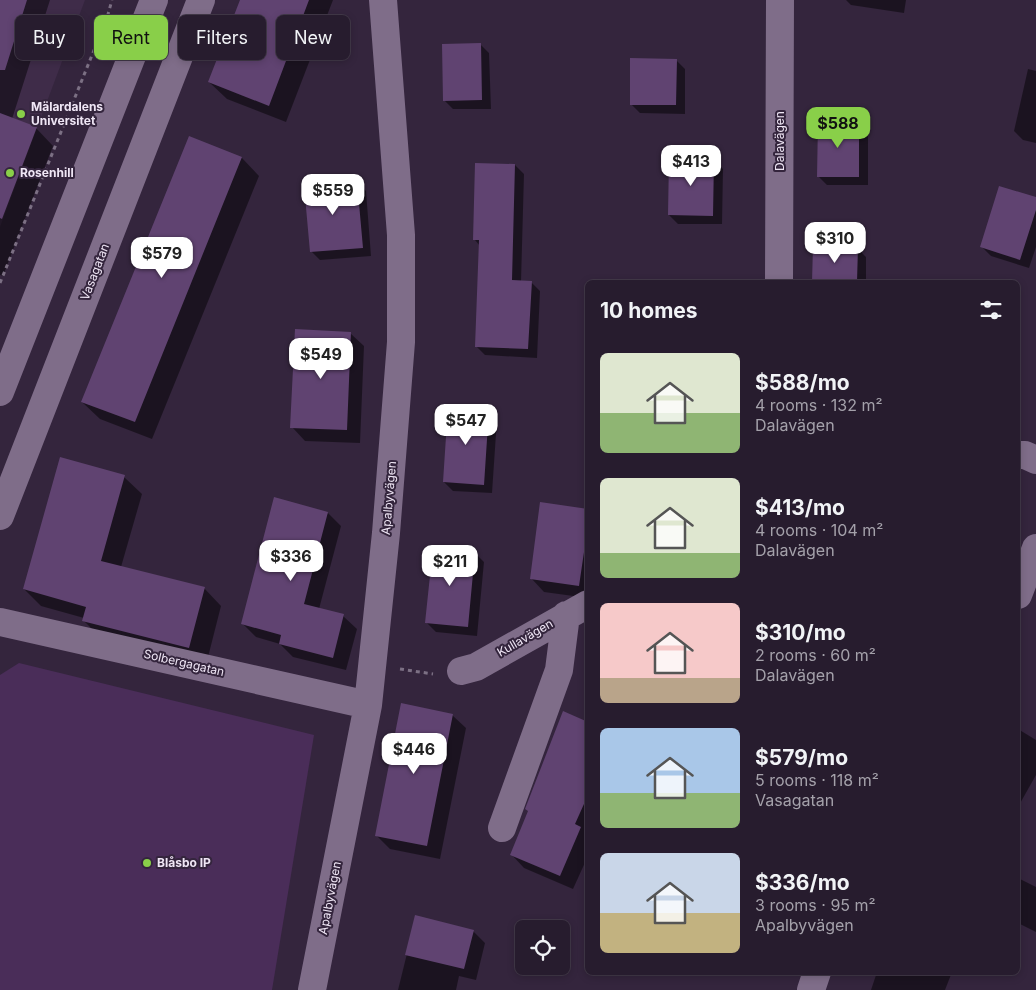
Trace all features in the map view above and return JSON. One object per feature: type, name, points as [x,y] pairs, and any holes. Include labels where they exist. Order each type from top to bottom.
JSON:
[{"type":"street","points":[[0,392],[154,0]]},
{"type":"street","name":"Vasagatan","points":[[0,516],[201,0]]},
{"type":"street","name":"Apalbyvägen","points":[[312,990],[368,705],[386,533],[401,342],[401,235],[383,0]]},
{"type":"street","name":"Dalavägen","points":[[779,280],[780,0]]},
{"type":"street","points":[[1020,455],[1026,455],[1036,460]]},
{"type":"street","points":[[1020,590],[1036,548]]},
{"type":"street","points":[[502,828],[559,670],[577,609]]},
{"type":"street","name":"Kullavägen","points":[[462,671],[476,667],[577,609]]},
{"type":"street","name":"Solbergagatan","points":[[0,622],[368,705]]},
{"type":"street","points":[[811,990],[816,975]]},
{"type":"path","points":[[0,283],[103,27],[112,0]]},
{"type":"path","points":[[372,664],[442,675],[462,671]]},
{"type":"shaded area","name":"Mälardalens Universitet","points":[[0,0],[85,0],[79,15],[15,15],[15,60],[63,60],[0,227]]},
{"type":"shaded area","name":"Blåsbo IP","points":[[19,663],[314,735],[272,990],[0,990],[0,675]]},
{"type":"building","points":[[0,0],[27,0],[22,15],[15,15],[15,38],[5,70],[0,70]]},
{"type":"building","points":[[240,0],[309,0],[303,15],[276,15],[276,60],[286,60],[269,106],[208,82],[217,60],[266,60],[266,15],[234,15]]},
{"type":"building","points":[[481,43],[482,100],[443,101],[442,44]]},
{"type":"building","points":[[630,58],[677,59],[676,105],[630,105]]},
{"type":"building","name":"Rosenhill","points":[[0,113],[37,127],[2,219],[0,218]]},
{"type":"building","points":[[818,121],[859,122],[859,177],[817,177]]},
{"type":"building","points":[[189,136],[242,157],[135,422],[81,402]]},
{"type":"building","points":[[669,158],[714,159],[713,216],[668,215]]},
{"type":"building","points":[[475,163],[515,164],[512,280],[532,281],[528,349],[475,347],[479,240],[473,240]]},
{"type":"building","points":[[357,181],[363,248],[310,252],[304,185]]},
{"type":"building","points":[[999,186],[1036,197],[1036,210],[1020,260],[980,247]]},
{"type":"building","points":[[813,246],[858,247],[857,280],[812,280]]},
{"type":"building","points":[[295,329],[351,332],[347,430],[290,428]]},
{"type":"building","points":[[448,406],[489,409],[484,485],[443,482]]},
{"type":"building","points":[[60,457],[125,475],[101,561],[205,587],[189,648],[82,621],[86,607],[23,589]]},
{"type":"building","points":[[274,497],[328,512],[304,604],[344,614],[333,658],[279,644],[281,635],[241,624]]},
{"type":"building","points":[[540,502],[585,509],[585,545],[579,586],[530,579]]},
{"type":"building","points":[[433,547],[475,552],[468,627],[425,623]]},
{"type":"building","points":[[401,703],[453,714],[427,846],[375,836]]},
{"type":"building","points":[[563,711],[585,721],[585,802],[575,824],[581,827],[560,876],[510,855],[528,811],[525,809]]},
{"type":"building","points":[[415,915],[474,930],[464,969],[405,955]]},
{"type":"place","name":"Mälardalens Universitet","points":[[21,114]]},
{"type":"place","name":"Rosenhill","points":[[10,173]]},
{"type":"place","name":"Blåsbo IP","points":[[147,863]]}]
